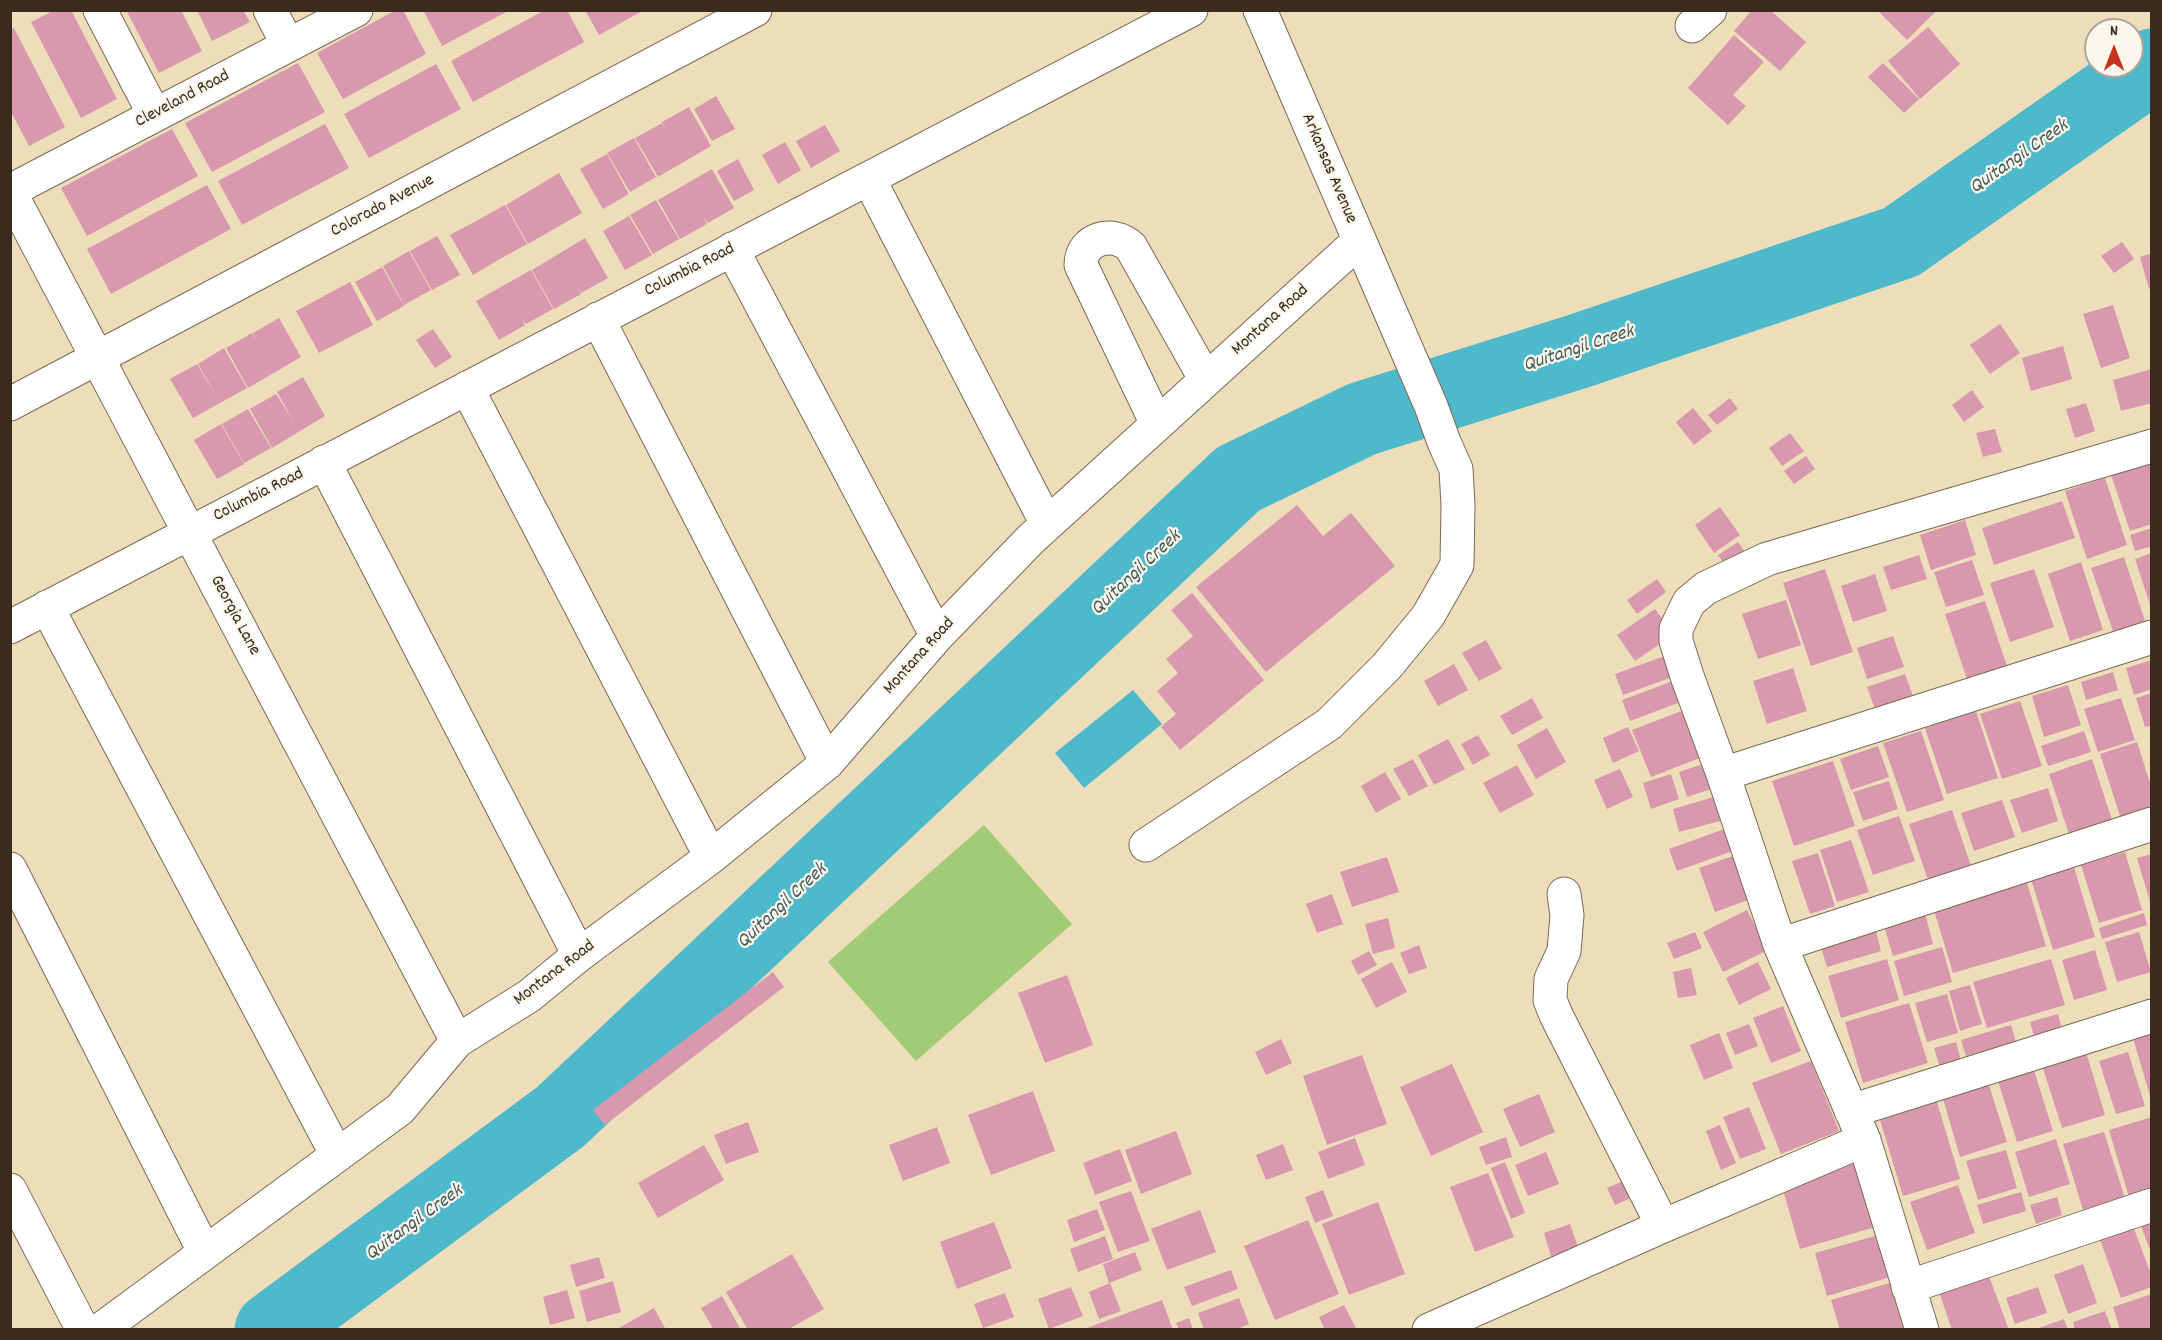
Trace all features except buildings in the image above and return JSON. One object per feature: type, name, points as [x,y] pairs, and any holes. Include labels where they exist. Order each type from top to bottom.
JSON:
[{"type":"street","points":[[100,10],[154,114]]},
{"type":"street","points":[[270,10],[288,45]]},
{"type":"street","name":"Cleveland Road","points":[[10,191],[356,10]]},
{"type":"street","name":"Colorado Avenue","points":[[10,404],[755,10]]},
{"type":"street","name":"Columbia Road","points":[[10,627],[1191,10]]},
{"type":"street","name":"Arkansas Avenue","points":[[1146,845],[1329,724],[1387,666],[1428,616],[1457,565],[1456,469],[1260,10]]},
{"type":"street","points":[[869,179],[1047,525]]},
{"type":"street","name":"Georgia Lane","points":[[10,191],[457,1041]]},
{"type":"street","points":[[1157,424],[1081,265],[1081,255],[1087,246],[1102,239],[1113,238],[1123,240],[1131,247],[1206,380]]},
{"type":"street","name":"Montana Road","points":[[100,1329],[400,1109],[457,1041],[529,996],[579,955],[711,857],[827,764],[937,636],[1047,525],[1359,241]]},
{"type":"street","points":[[732,249],[937,636]]},
{"type":"street","points":[[598,319],[827,764]]},
{"type":"street","points":[[467,387],[711,857]]},
{"type":"street","points":[[1922,1329],[1864,1140],[1780,945],[1676,641],[1676,629],[1689,602],[1706,588],[1767,559],[2151,446]]},
{"type":"street","points":[[324,462],[579,955]]},
{"type":"street","points":[[47,607],[337,1155]]},
{"type":"street","points":[[1723,774],[2151,637]]},
{"type":"street","points":[[1780,945],[2151,824]]},
{"type":"street","points":[[10,869],[204,1251]]},
{"type":"street","points":[[1564,894],[1567,915],[1564,951],[1551,979],[1550,1000],[1663,1226]]},
{"type":"street","points":[[1851,1111],[2151,1016]]},
{"type":"street","points":[[1429,1329],[1864,1140]]},
{"type":"street","points":[[10,1190],[83,1329]]},
{"type":"street","points":[[1908,1287],[2151,1205]]},
{"type":"green space","points":[[984,825],[1072,924],[916,1061],[828,962]]},
{"type":"water","points":[[1133,690],[1162,724],[1084,788],[1055,753]]},
{"type":"waterway","name":"Quitangil Creek","points":[[272,1330],[560,1117],[1238,479],[1362,419],[1579,351],[1901,242],[2152,66]]}]
